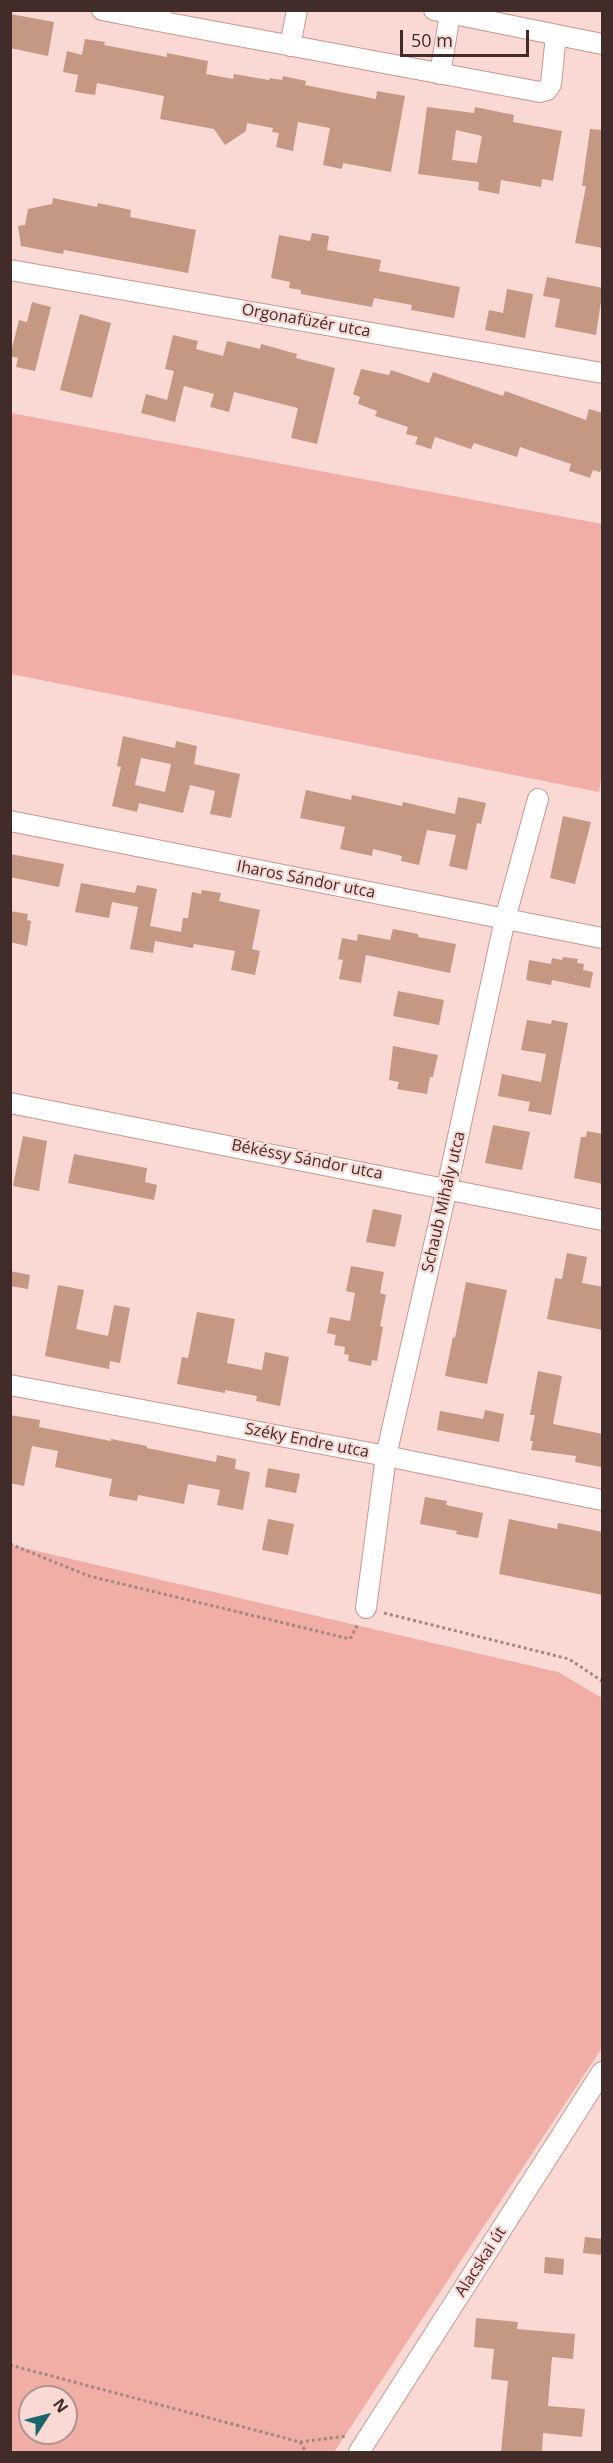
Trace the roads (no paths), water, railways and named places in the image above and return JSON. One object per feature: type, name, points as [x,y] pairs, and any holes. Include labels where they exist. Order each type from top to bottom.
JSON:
[{"type":"street","points":[[102,10],[160,16],[290,46],[540,92],[547,90],[551,84],[556,35]]},
{"type":"street","points":[[290,46],[297,10]]},
{"type":"street","points":[[440,74],[442,12],[603,44]]},
{"type":"street","name":"Orgonafüzér utca","points":[[10,270],[603,373]]},
{"type":"street","name":"Schaub Mihály utca","points":[[366,1608],[386,1456],[505,919],[538,799]]},
{"type":"street","name":"Iharos Sándor utca","points":[[10,821],[603,938]]},
{"type":"street","name":"Békéssy Sándor utca","points":[[10,1102],[603,1220]]},
{"type":"street","name":"Széky Endre utca","points":[[10,1385],[386,1456],[603,1500]]},
{"type":"street","name":"Alacskai út","points":[[359,2452],[603,2072]]}]
